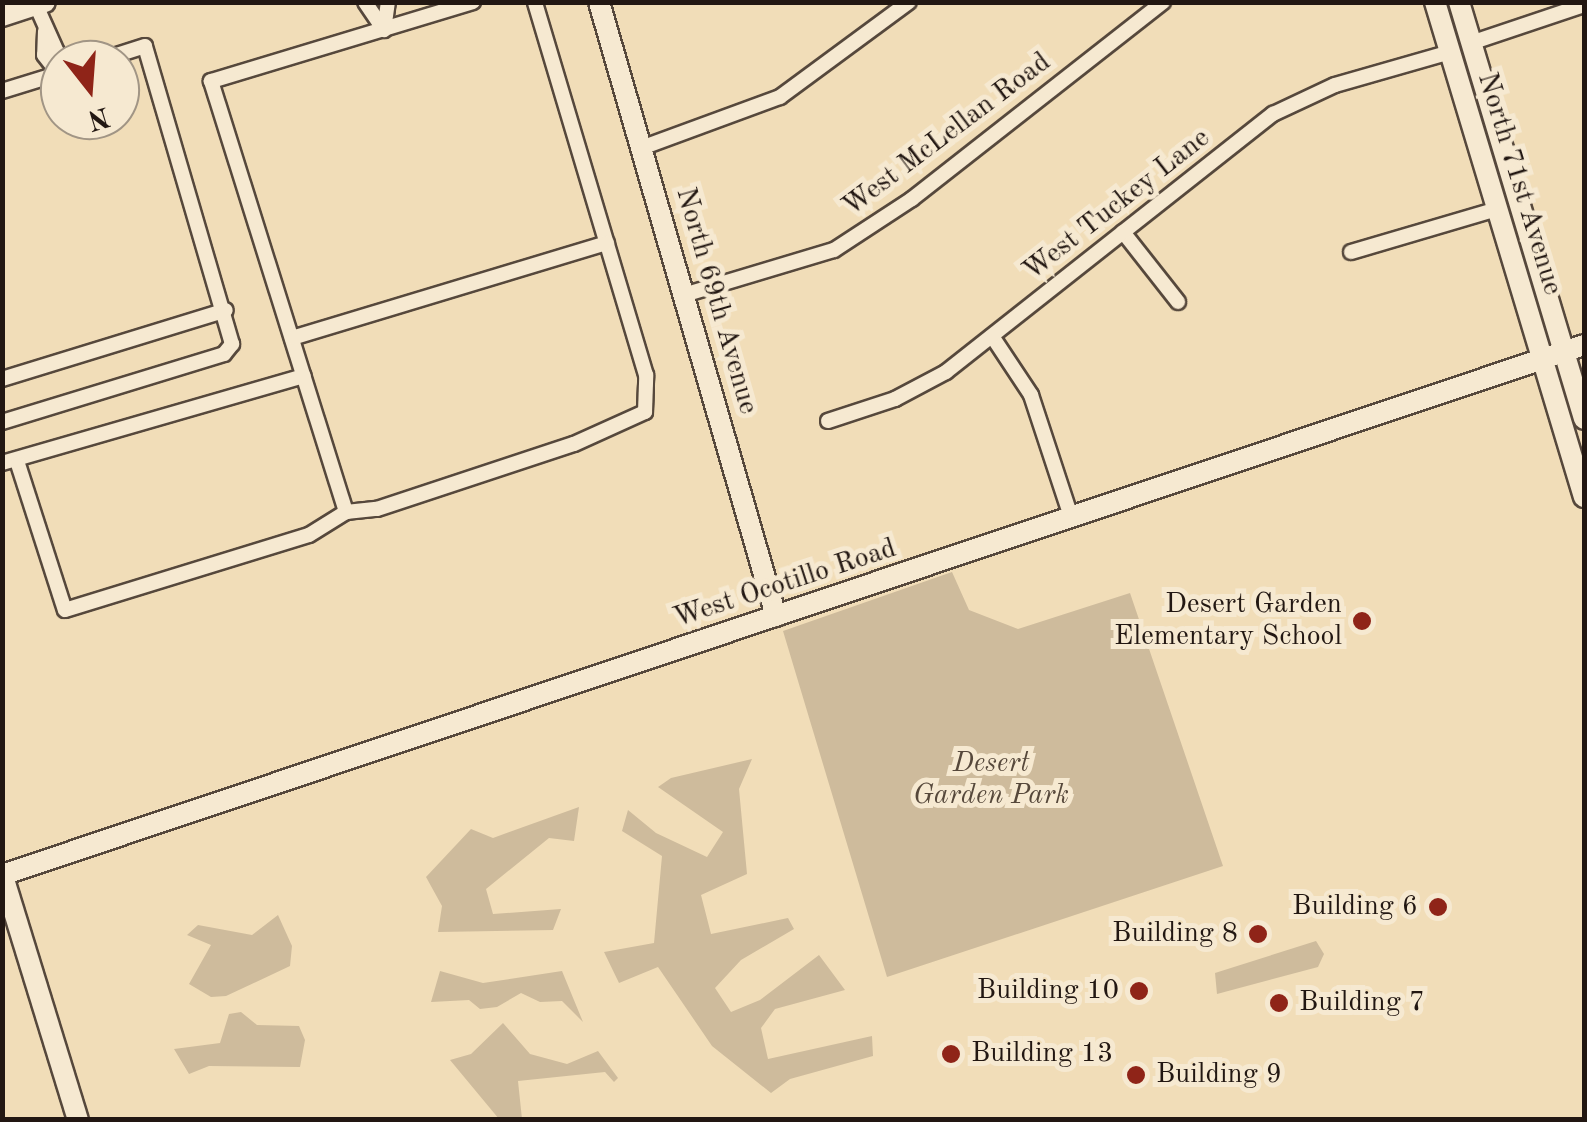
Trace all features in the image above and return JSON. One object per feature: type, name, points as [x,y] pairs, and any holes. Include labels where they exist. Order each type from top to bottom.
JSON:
[{"type":"street","points":[[365,2],[384,30]]},
{"type":"street","points":[[384,30],[388,2]]},
{"type":"street","points":[[346,512],[211,81],[473,2]]},
{"type":"street","points":[[304,376],[10,464],[65,610],[309,535],[346,512],[377,509],[574,444],[645,412],[646,375],[535,2]]},
{"type":"street","name":"North 69th Avenue","points":[[599,2],[644,147],[776,616]]},
{"type":"street","points":[[644,147],[780,98],[909,2]]},
{"type":"street","name":"West McLellan Road","points":[[686,294],[834,250],[912,198],[1163,2]]},
{"type":"street","name":"North 71st Avenue","points":[[1435,2],[1584,497]]},
{"type":"street","name":"North 71st Avenue","points":[[1459,2],[1584,419]]},
{"type":"street","points":[[2,16],[40,4],[45,31],[40,40]]},
{"type":"street","points":[[1471,43],[1584,5]]},
{"type":"street","points":[[2,422],[224,354],[232,344],[226,310],[145,46],[140,48]]},
{"type":"street","name":"West Tuckey Lane","points":[[828,422],[921,387],[1302,97],[1450,52]]},
{"type":"street","points":[[2,91],[40,76]]},
{"type":"street","points":[[1351,252],[1497,209]]},
{"type":"street","points":[[1123,232],[1178,302]]},
{"type":"street","points":[[292,338],[607,242]]},
{"type":"street","points":[[2,379],[226,310]]},
{"type":"street","points":[[992,336],[1031,395],[1071,517]]},
{"type":"street","name":"West Ocotillo Road","points":[[3,874],[1584,345]]},
{"type":"street","points":[[3,874],[78,1120]]},
{"type":"green space","name":"Desert Garden Park","points":[[952,572],[969,610],[1018,629],[1130,593],[1223,866],[887,977],[783,631]]},
{"type":"green space","points":[[752,759],[739,789],[747,874],[701,895],[711,934],[788,918],[794,929],[741,960],[715,988],[731,1012],[760,1000],[819,955],[845,990],[775,1009],[761,1028],[768,1059],[872,1036],[873,1056],[790,1079],[771,1093],[712,1046],[658,967],[619,983],[604,952],[654,943],[662,856],[622,831],[628,810],[656,833],[707,857],[723,832],[658,787],[671,778]]},
{"type":"green space","points":[[579,807],[574,841],[549,838],[486,889],[493,914],[561,909],[553,930],[438,932],[442,906],[426,877],[471,829],[493,838]]},
{"type":"green space","points":[[278,915],[292,946],[290,966],[226,996],[211,997],[189,984],[211,945],[187,935],[198,925],[252,935]]},
{"type":"green space","points":[[1316,941],[1324,954],[1318,967],[1217,994],[1215,973]]},
{"type":"green space","points":[[440,971],[483,983],[562,971],[583,1022],[562,1001],[540,1002],[521,993],[497,1007],[480,1009],[469,1000],[431,1002]]},
{"type":"green space","points":[[241,1012],[257,1025],[299,1026],[305,1040],[300,1067],[209,1066],[189,1074],[174,1049],[220,1043],[229,1014]]},
{"type":"green space","points":[[503,1023],[530,1054],[567,1064],[598,1051],[618,1078],[614,1082],[605,1072],[518,1081],[522,1119],[499,1119],[450,1060],[471,1054]]},
{"type":"place","name":"Desert Garden Elementary School","points":[[1362,621]]},
{"type":"place","name":"Building 6","points":[[1438,907]]},
{"type":"place","name":"Building 8","points":[[1258,934]]},
{"type":"place","name":"Building 10","points":[[1139,991]]},
{"type":"place","name":"Building 7","points":[[1279,1003]]},
{"type":"place","name":"Building 13","points":[[951,1054]]},
{"type":"place","name":"Building 9","points":[[1136,1075]]}]
